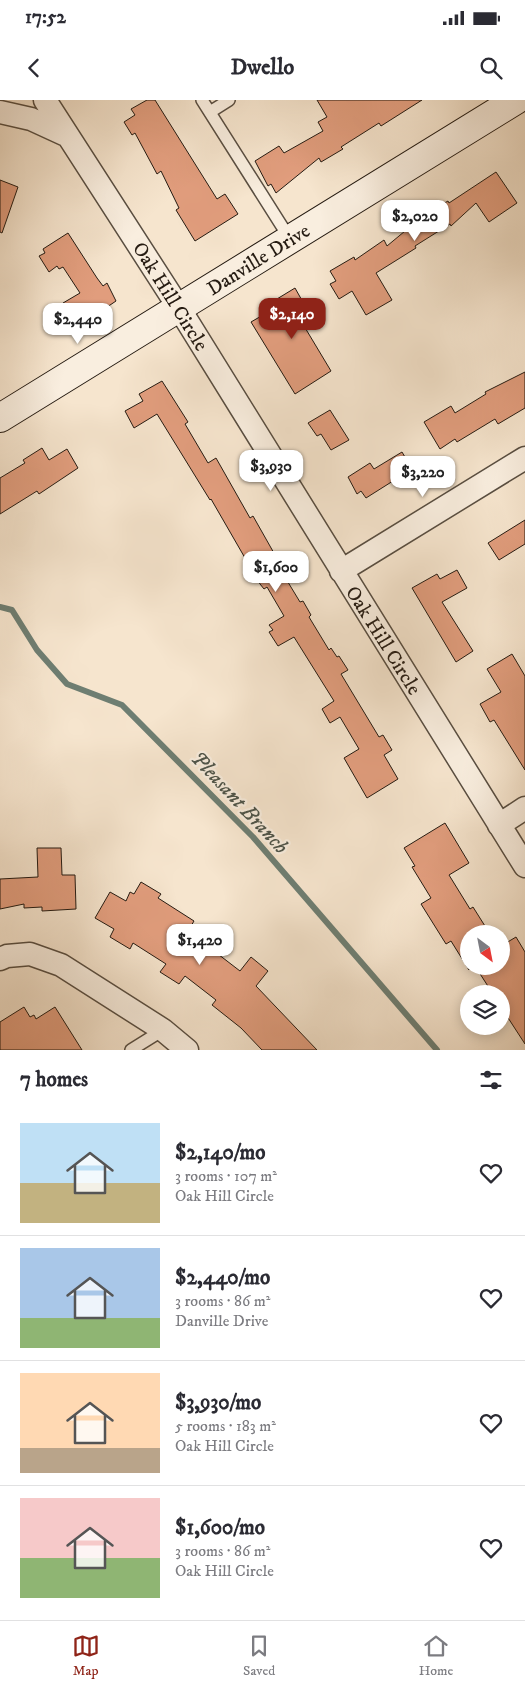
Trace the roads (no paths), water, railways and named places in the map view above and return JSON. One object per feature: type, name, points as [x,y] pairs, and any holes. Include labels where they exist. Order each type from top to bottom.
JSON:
[{"type":"street","name":"Oak Hill Circle","points":[[45,100],[179,308],[525,866]]},
{"type":"street","name":"Danville Drive","points":[[0,418],[516,100]]},
{"type":"street","points":[[0,112],[31,119],[68,136]]},
{"type":"street","points":[[341,571],[525,458]]},
{"type":"street","points":[[499,825],[525,808]]},
{"type":"street","points":[[0,959],[7,956],[30,954],[61,965],[163,1030],[187,1050]]},
{"type":"lane","points":[[202,100],[290,239]]},
{"type":"lane","points":[[210,112],[229,100]]},
{"type":"lane","points":[[131,1050],[163,1030]]},
{"type":"waterway","name":"Pleasant Branch","points":[[0,607],[12,610],[37,650],[67,684],[122,705],[253,837],[437,1050]]}]
